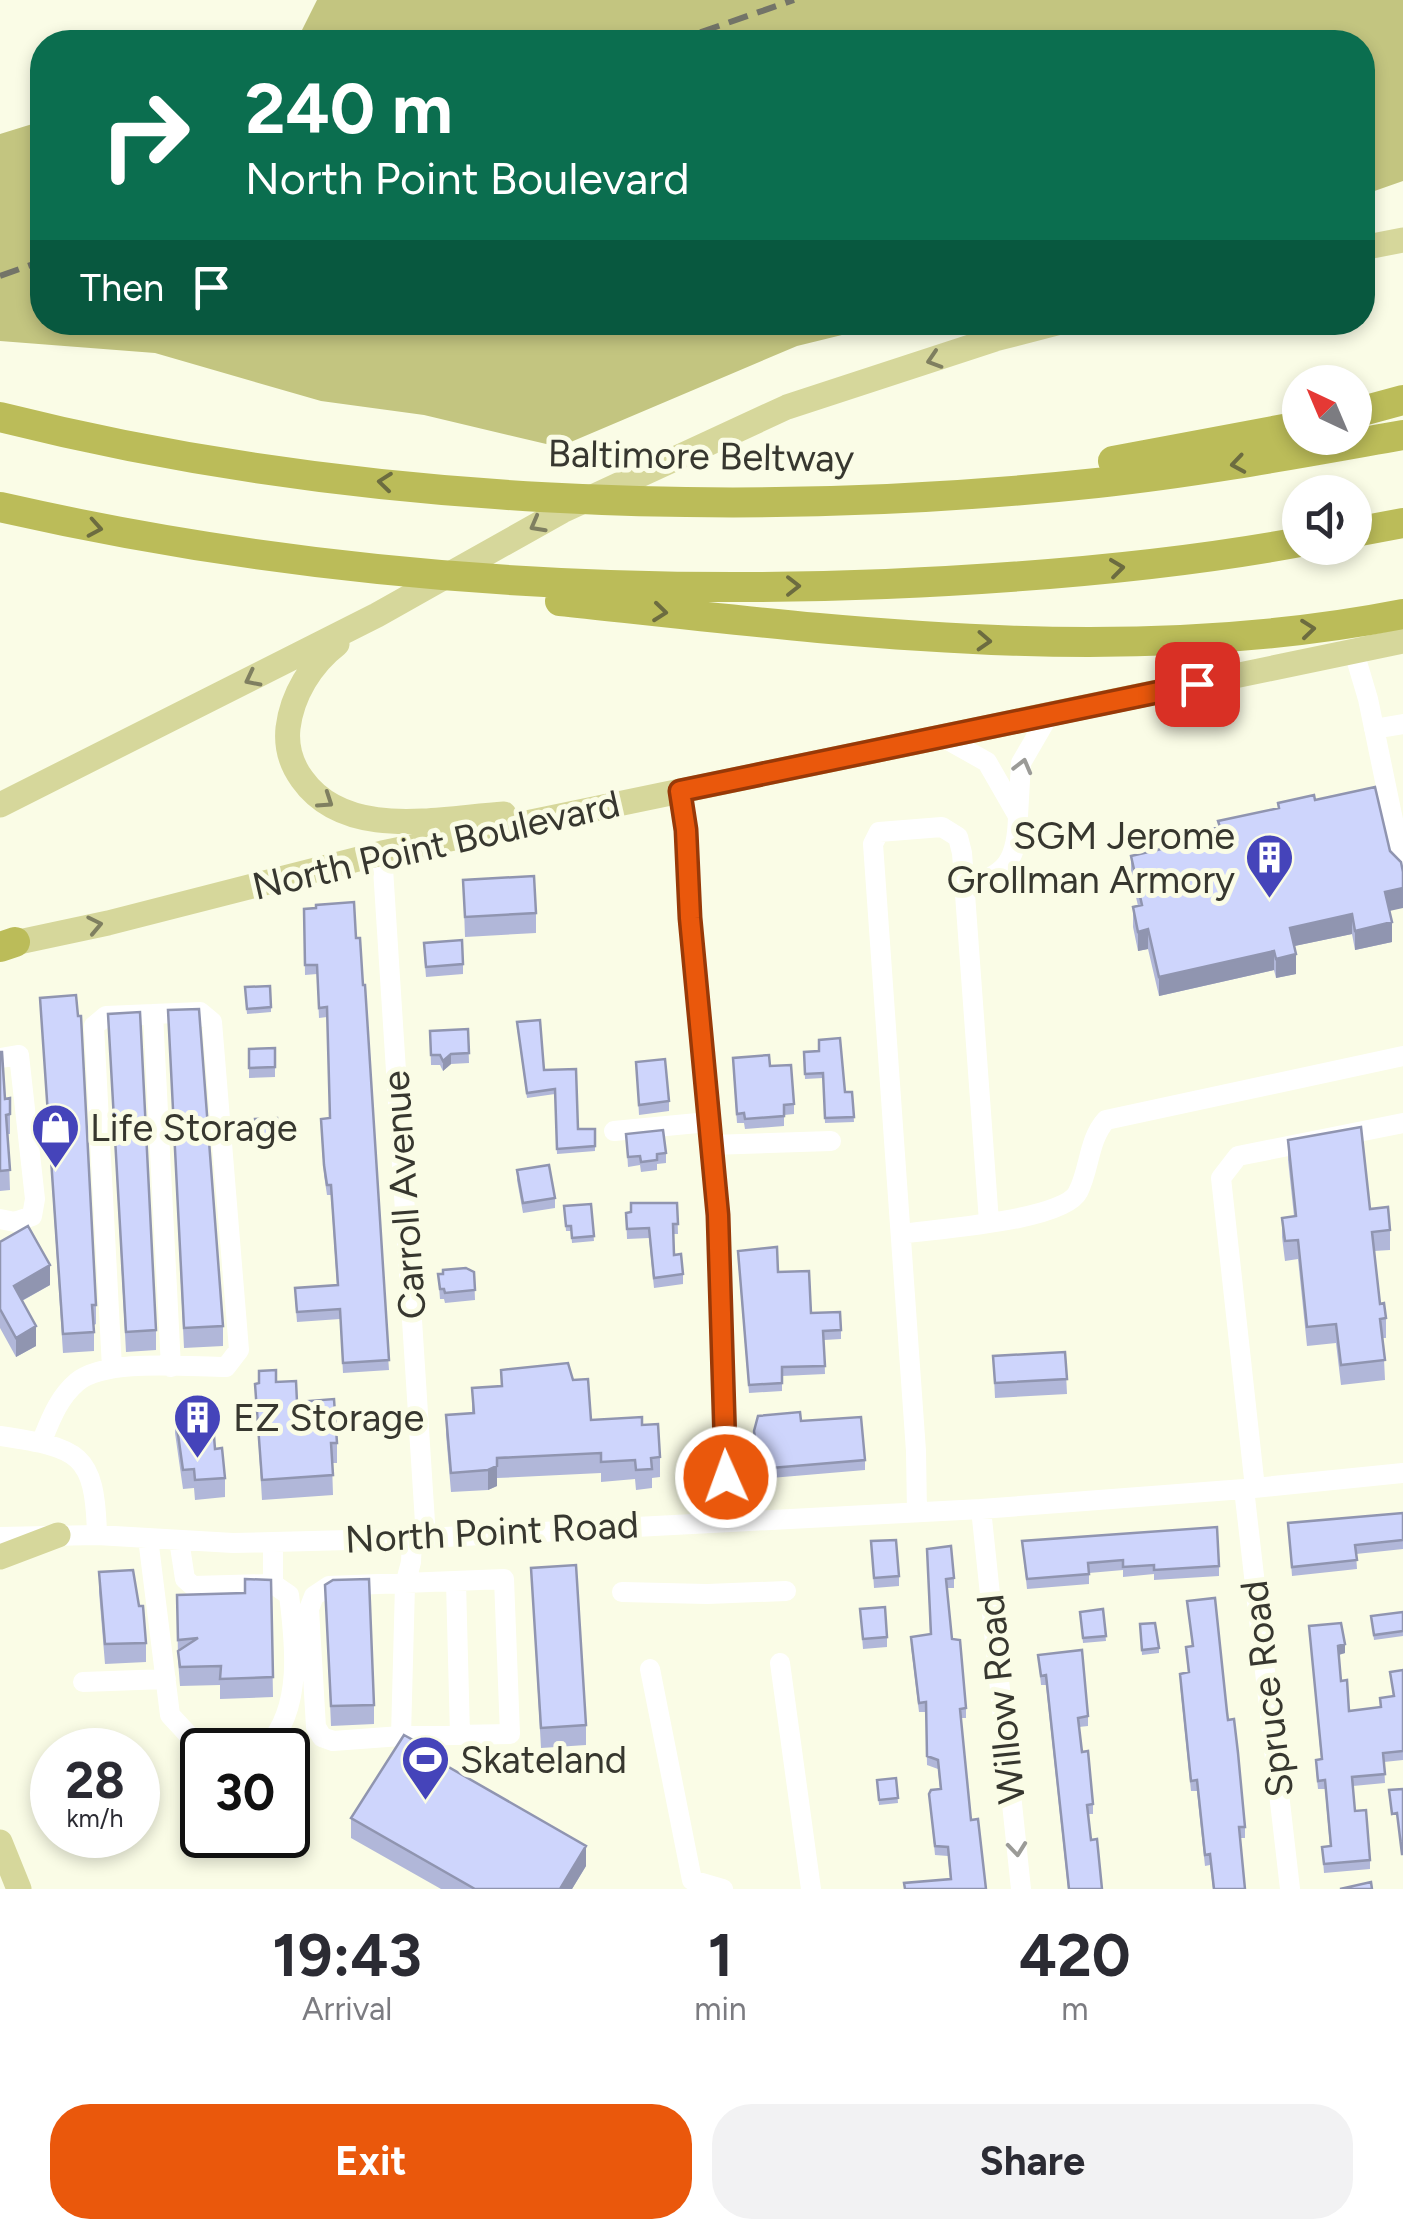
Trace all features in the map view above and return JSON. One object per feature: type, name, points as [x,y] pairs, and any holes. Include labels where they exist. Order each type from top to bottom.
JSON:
[{"type":"highway","points":[[1372,408],[1403,400]]},
{"type":"highway","points":[[0,402],[249,466]]},
{"type":"highway","name":"Baltimore Beltway","points":[[0,417],[108,444],[249,466],[482,492],[702,501],[954,495],[1097,483],[1403,435]]},
{"type":"highway","points":[[702,501],[816,494],[1094,464],[1282,429]]},
{"type":"highway","points":[[0,507],[223,550],[333,564],[555,583],[694,587],[970,580],[1110,569],[1282,545]]},
{"type":"highway","points":[[1372,529],[1403,523]]},
{"type":"highway","points":[[333,564],[528,598],[861,632],[1020,642],[1173,641],[1351,624],[1403,614]]},
{"type":"main road","points":[[1375,245],[1403,240]]},
{"type":"main road","points":[[0,804],[378,614],[562,511],[787,407],[1013,335]]},
{"type":"main road","points":[[378,614],[323,655],[307,677],[290,713],[288,751],[314,794],[333,807],[369,820],[586,808]]},
{"type":"main road","name":"North Point Boulevard","points":[[5,945],[108,923],[382,853],[586,808],[1403,641]]},
{"type":"main road","points":[[0,1557],[58,1535]]},
{"type":"main road","points":[[0,1842],[19,1889]]},
{"type":"street","points":[[1354,652],[1403,868]]},
{"type":"street","points":[[965,888],[992,879],[1008,864],[1017,844],[1022,763],[1050,714]]},
{"type":"street","points":[[1374,729],[1403,724]]},
{"type":"street","points":[[939,735],[987,762],[1018,816]]},
{"type":"street","points":[[680,791],[718,1215],[726,1477],[723,1521]]},
{"type":"street","points":[[916,1513],[916,1451],[873,844],[879,832],[942,827],[958,838],[989,1222]]},
{"type":"street","name":"Carroll Avenue","points":[[382,853],[419,1538],[405,1585],[401,1736]]},
{"type":"street","points":[[41,1443],[54,1408],[79,1380],[112,1368],[226,1367],[239,1350],[212,1022],[200,1012],[106,1016],[94,1026],[112,1368]]},
{"type":"street","points":[[153,1014],[172,1367]]},
{"type":"street","points":[[0,1058],[19,1055],[35,1199],[32,1216],[15,1222],[0,1219]]},
{"type":"street","points":[[901,1234],[1038,1216],[1070,1203],[1078,1193],[1098,1130],[1106,1120],[1403,1056]]},
{"type":"street","points":[[614,1131],[708,1122]]},
{"type":"street","name":"Spruce Road","points":[[1290,1889],[1221,1178],[1238,1156],[1403,1122]]},
{"type":"street","points":[[711,1145],[830,1140]]},
{"type":"street","points":[[0,1436],[67,1450],[86,1468],[95,1489],[98,1535]]},
{"type":"street","name":"North Point Road","points":[[0,1537],[98,1535],[272,1542],[419,1538],[981,1509],[1403,1473]]},
{"type":"street","name":"Willow Road","points":[[981,1509],[1022,1889]]},
{"type":"street","points":[[148,1538],[170,1714],[195,1742],[267,1746],[277,1735],[294,1690],[300,1609],[329,1586],[504,1579],[510,1734],[333,1741],[322,1737],[316,1727],[300,1609],[273,1584],[193,1586],[185,1580],[180,1540]]},
{"type":"street","points":[[272,1542],[273,1584]]},
{"type":"street","points":[[456,1582],[460,1735]]},
{"type":"street","points":[[622,1592],[707,1594],[786,1590]]},
{"type":"street","points":[[780,1663],[810,1889]]},
{"type":"street","points":[[650,1669],[692,1880],[724,1889]]},
{"type":"street","points":[[83,1682],[166,1680]]},
{"type":"green space","points":[[317,0],[1403,0],[1403,181],[1375,191],[1375,30],[302,30]]},
{"type":"green space","points":[[30,125],[30,335],[842,335],[797,346],[559,447],[424,415],[321,401],[155,353],[0,341],[0,134]]},
{"type":"building","name":"SGM Jerome Grollman Armory","points":[[1375,787],[1390,851],[1401,862],[1403,872],[1403,888],[1385,892],[1392,922],[1355,931],[1352,914],[1290,928],[1296,954],[1276,959],[1274,951],[1159,977],[1148,929],[1138,932],[1133,907],[1142,905],[1131,856],[1196,841],[1194,833],[1220,827],[1218,821],[1279,808],[1278,803],[1314,795],[1315,800]]},
{"type":"building","points":[[534,876],[536,913],[465,917],[463,880]]},
{"type":"building","points":[[354,902],[365,985],[389,1360],[343,1363],[340,1309],[297,1312],[295,1288],[338,1285],[331,1185],[327,1185],[321,1119],[330,1118],[327,1007],[319,1008],[317,965],[305,965],[304,909]]},
{"type":"building","points":[[462,940],[463,964],[426,967],[424,943]]},
{"type":"building","points":[[270,986],[271,1007],[247,1009],[245,987]]},
{"type":"building","points":[[76,995],[81,1016],[96,1305],[92,1305],[94,1332],[63,1334],[40,998]]},
{"type":"building","points":[[199,1009],[223,1326],[184,1328],[168,1010]]},
{"type":"building","points":[[140,1012],[156,1330],[126,1332],[108,1014]]},
{"type":"building","points":[[540,1020],[544,1070],[576,1069],[578,1129],[595,1129],[595,1146],[557,1149],[555,1089],[527,1093],[517,1022]]},
{"type":"building","points":[[468,1029],[469,1053],[451,1054],[443,1061],[440,1055],[431,1055],[430,1031]]},
{"type":"building","points":[[840,1038],[845,1092],[852,1092],[854,1117],[825,1118],[823,1073],[805,1074],[804,1052],[819,1051],[819,1040]]},
{"type":"building","points":[[275,1048],[275,1067],[249,1068],[249,1049]]},
{"type":"building","points":[[0,1052],[5,1099],[10,1098],[10,1114],[6,1115],[10,1170],[0,1171]]},
{"type":"building","points":[[769,1055],[770,1066],[791,1065],[794,1104],[784,1105],[784,1116],[745,1119],[744,1113],[737,1114],[733,1058]]},
{"type":"building","points":[[665,1059],[669,1101],[639,1105],[636,1062]]},
{"type":"building","points":[[277,1118],[278,1138],[256,1139],[255,1119]]},
{"type":"building","points":[[1361,1127],[1370,1209],[1388,1207],[1390,1230],[1372,1232],[1380,1304],[1384,1303],[1386,1318],[1380,1319],[1385,1360],[1341,1365],[1336,1324],[1307,1327],[1298,1240],[1285,1241],[1282,1218],[1296,1216],[1288,1140]]},
{"type":"building","points":[[663,1130],[666,1153],[657,1154],[657,1160],[641,1162],[640,1156],[628,1157],[626,1134]]},
{"type":"building","points":[[549,1165],[555,1198],[523,1203],[517,1170]]},
{"type":"building","points":[[631,1203],[677,1203],[674,1255],[681,1254],[683,1274],[654,1278],[649,1228],[627,1229],[626,1213],[631,1212]]},
{"type":"building","points":[[591,1204],[594,1236],[572,1238],[564,1206]]},
{"type":"building","points":[[28,1226],[50,1265],[14,1286],[36,1326],[16,1338],[0,1309],[0,1242]]},
{"type":"building","points":[[777,1247],[778,1272],[809,1271],[811,1313],[840,1312],[841,1330],[823,1331],[825,1366],[782,1367],[782,1383],[749,1385],[738,1251]]},
{"type":"building","points":[[466,1268],[474,1272],[475,1290],[445,1293],[440,1289],[438,1274]]},
{"type":"building","points":[[1065,1352],[1067,1379],[995,1383],[993,1356]]},
{"type":"building","points":[[568,1363],[573,1380],[588,1379],[591,1420],[642,1417],[642,1425],[658,1424],[660,1457],[651,1458],[652,1469],[636,1470],[635,1460],[601,1462],[601,1453],[497,1458],[497,1466],[488,1470],[451,1473],[446,1415],[474,1413],[472,1388],[502,1386],[501,1370]]},
{"type":"building","points":[[276,1370],[276,1382],[296,1381],[297,1402],[334,1399],[337,1443],[331,1443],[333,1475],[262,1480],[255,1384],[259,1383],[259,1371]]},
{"type":"building","name":"EZ Storage","points":[[212,1410],[215,1449],[222,1448],[225,1478],[195,1480],[194,1469],[183,1470],[175,1413]]},
{"type":"building","points":[[800,1412],[801,1421],[861,1417],[865,1460],[759,1469],[754,1431],[758,1416]]},
{"type":"building","points":[[1403,1513],[1403,1540],[1355,1545],[1357,1560],[1292,1567],[1288,1523]]},
{"type":"building","points":[[1217,1527],[1219,1566],[1154,1570],[1154,1565],[1123,1567],[1123,1560],[1088,1563],[1089,1574],[1027,1579],[1022,1541]]},
{"type":"building","points":[[896,1540],[899,1576],[874,1578],[871,1541]]},
{"type":"building","points":[[951,1546],[954,1578],[946,1579],[952,1639],[960,1640],[966,1708],[960,1709],[971,1820],[978,1819],[986,1889],[905,1889],[904,1883],[951,1879],[948,1847],[935,1846],[929,1794],[941,1789],[938,1760],[927,1756],[926,1702],[919,1703],[911,1637],[931,1634],[927,1549]]},
{"type":"building","points":[[576,1565],[586,1725],[541,1728],[531,1568]]},
{"type":"building","points":[[133,1570],[139,1606],[143,1606],[146,1643],[105,1644],[99,1572]]},
{"type":"building","points":[[245,1579],[271,1580],[273,1677],[220,1679],[221,1666],[180,1667],[178,1651],[198,1638],[178,1640],[177,1595],[245,1593]]},
{"type":"building","points":[[369,1579],[374,1705],[331,1706],[325,1585],[333,1580]]},
{"type":"building","points":[[1215,1598],[1228,1720],[1234,1719],[1238,1753],[1245,1827],[1239,1827],[1245,1889],[1214,1889],[1210,1854],[1205,1855],[1197,1780],[1191,1781],[1180,1674],[1189,1672],[1186,1647],[1193,1646],[1187,1601]]},
{"type":"building","points":[[885,1607],[887,1637],[863,1639],[860,1609]]},
{"type":"building","points":[[1103,1609],[1106,1636],[1083,1638],[1080,1612]]},
{"type":"building","points":[[1403,1612],[1403,1631],[1374,1635],[1371,1616]]},
{"type":"building","points":[[1155,1623],[1159,1648],[1142,1650],[1140,1624]]},
{"type":"building","points":[[1341,1623],[1345,1644],[1338,1646],[1341,1681],[1347,1680],[1349,1711],[1381,1707],[1380,1698],[1394,1696],[1390,1672],[1403,1670],[1403,1751],[1383,1753],[1385,1774],[1352,1777],[1355,1811],[1366,1810],[1370,1860],[1324,1864],[1322,1847],[1331,1846],[1325,1780],[1318,1781],[1316,1760],[1322,1759],[1309,1626]]},
{"type":"building","points":[[1082,1650],[1088,1716],[1078,1718],[1082,1752],[1088,1751],[1093,1804],[1087,1805],[1091,1840],[1097,1839],[1102,1889],[1069,1889],[1046,1675],[1041,1676],[1038,1655]]},
{"type":"building","name":"Skateland","points":[[404,1735],[422,1745],[419,1750],[586,1846],[560,1889],[475,1889],[351,1818]]},
{"type":"building","points":[[896,1778],[898,1798],[879,1800],[877,1780]]},
{"type":"building","points":[[1403,1789],[1402,1854],[1397,1813],[1392,1814],[1389,1790]]},
{"type":"building","points":[[1371,1882],[1372,1889],[1340,1889]]},
{"type":"railway","points":[[707,30],[794,0]]},
{"type":"railway","points":[[0,276],[30,265]]},
{"type":"place","name":"SGM Jerome Grollman Armory","points":[[1270,900]]},
{"type":"place","name":"Life Storage","points":[[55,1170]]},
{"type":"place","name":"EZ Storage","points":[[198,1460]]},
{"type":"place","name":"Skateland","points":[[425,1802]]},
{"type":"route","points":[[726,1477],[718,1215],[680,791],[1197,684]]}]
